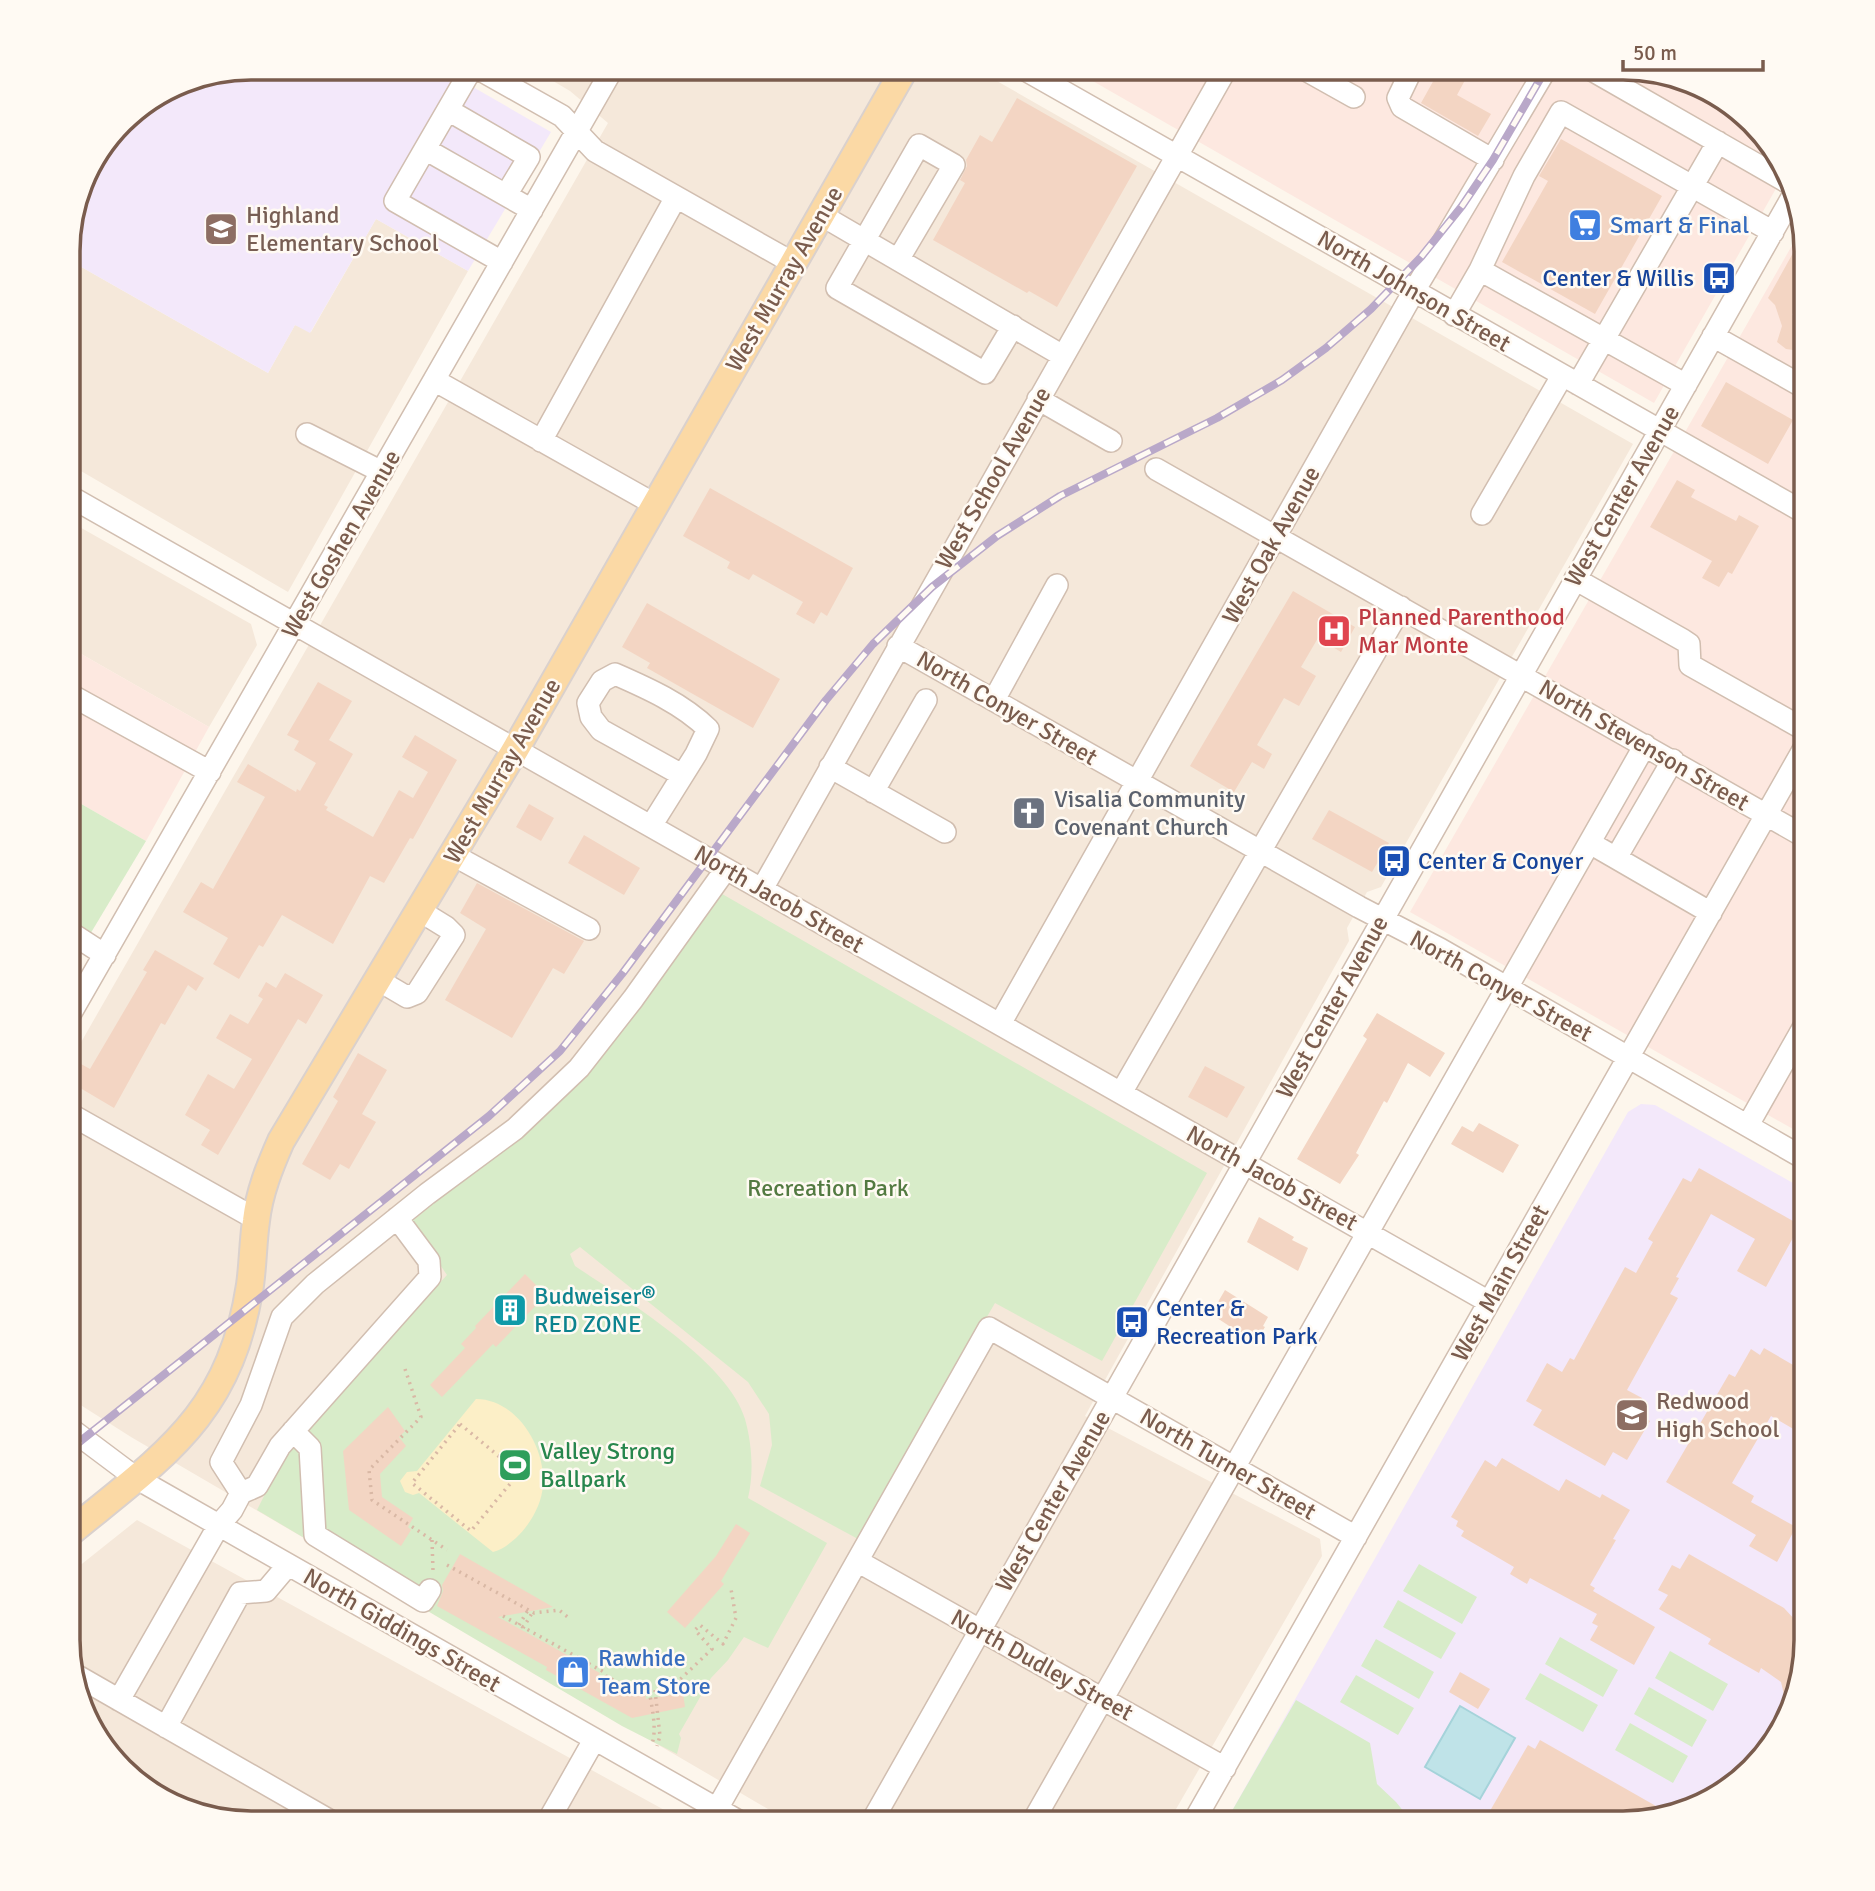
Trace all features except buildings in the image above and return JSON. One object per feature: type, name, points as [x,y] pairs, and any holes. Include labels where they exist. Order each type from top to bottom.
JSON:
[{"type":"main road","name":"West Murray Avenue","points":[[136,1478],[175,1445],[194,1423],[223,1378],[235,1352],[250,1284],[256,1219],[262,1191],[281,1140],[515,750],[898,80]]},
{"type":"main road","points":[[80,1524],[136,1478]]},
{"type":"street","points":[[465,80],[395,201],[502,262]]},
{"type":"street","points":[[499,80],[562,116],[595,151],[793,263]]},
{"type":"street","name":"West Goshen Avenue","points":[[80,997],[606,80]]},
{"type":"street","name":"North Johnson Street","points":[[1044,81],[1794,507]]},
{"type":"street","name":"West School Avenue","points":[[762,889],[1219,81]]},
{"type":"street","points":[[1325,81],[1354,97]]},
{"type":"street","points":[[1406,81],[1398,98],[1402,107],[1493,160]]},
{"type":"street","name":"West Oak Avenue","points":[[1000,1024],[1414,291],[1539,81]]},
{"type":"street","points":[[1611,81],[1776,176]]},
{"type":"street","points":[[1531,95],[1773,232]]},
{"type":"street","points":[[448,110],[529,157],[506,195]]},
{"type":"street","points":[[1454,315],[1480,270],[1524,177],[1561,112]]},
{"type":"street","points":[[1482,514],[1570,380],[1604,340],[1718,142]]},
{"type":"street","points":[[898,260],[954,165],[919,145],[837,288],[985,373],[1013,327]]},
{"type":"street","points":[[425,149],[532,210]]},
{"type":"street","points":[[541,441],[676,197]]},
{"type":"street","name":"West Center Avenue","points":[[878,1811],[1787,206]]},
{"type":"street","points":[[821,215],[1063,356]]},
{"type":"street","points":[[1480,270],[1686,385]]},
{"type":"street","points":[[1713,336],[1794,382]]},
{"type":"street","points":[[435,380],[656,505]]},
{"type":"street","points":[[1038,399],[1111,441]]},
{"type":"street","points":[[307,434],[382,472]]},
{"type":"street","name":"North Stevenson Street","points":[[1156,469],[1794,831]]},
{"type":"street","name":"North Jacob Street","points":[[81,503],[1489,1302]]},
{"type":"street","points":[[1575,579],[1683,640],[1689,644],[1690,665],[1794,724]]},
{"type":"street","points":[[994,700],[1057,585]]},
{"type":"street","points":[[1121,1093],[1401,607]]},
{"type":"street","name":"North Conyer Street","points":[[898,646],[1381,919],[1440,949],[1794,1152]]},
{"type":"street","points":[[651,826],[682,775],[708,729],[695,716],[615,674],[602,681],[588,703],[591,717],[601,730],[682,775]]},
{"type":"street","points":[[81,700],[210,772]]},
{"type":"street","points":[[873,792],[926,700]]},
{"type":"street","points":[[1039,1811],[1645,745]]},
{"type":"street","points":[[1616,859],[1672,760]]},
{"type":"street","points":[[830,767],[945,832]]},
{"type":"street","name":"West Main Street","points":[[1200,1811],[1767,815],[1794,781]]},
{"type":"street","points":[[1590,843],[1711,913]]},
{"type":"street","points":[[453,855],[589,929]]},
{"type":"street","points":[[241,1493],[221,1462],[251,1405],[282,1317],[315,1284],[515,1129],[579,1068],[633,999],[726,869]]},
{"type":"street","points":[[378,980],[407,997],[412,996],[417,993],[454,935],[420,911]]},
{"type":"street","points":[[81,938],[105,955]]},
{"type":"street","points":[[1748,1125],[1794,1044]]},
{"type":"street","points":[[80,1120],[256,1219]]},
{"type":"street","points":[[119,1700],[219,1525],[232,1510],[241,1493],[257,1486],[280,1446],[430,1277],[429,1261],[397,1218]]},
{"type":"street","name":"North Turner Street","points":[[859,1562],[989,1328],[1356,1537]]},
{"type":"street","points":[[293,1431],[310,1448],[315,1535],[423,1601],[430,1590]]},
{"type":"street","name":"North Giddings Street","points":[[80,1436],[136,1478],[594,1740],[704,1811]]},
{"type":"street","points":[[715,1811],[859,1562]]},
{"type":"street","name":"North Dudley Street","points":[[859,1562],[1225,1768]]},
{"type":"street","points":[[166,1727],[240,1593],[266,1591],[288,1565]]},
{"type":"street","points":[[86,1681],[313,1811]]},
{"type":"street","points":[[554,1811],[594,1740]]},
{"type":"path","points":[[405,1369],[421,1417],[369,1470],[372,1500],[447,1550]]},
{"type":"path","points":[[460,1424],[519,1473],[471,1531],[412,1483],[460,1424]]},
{"type":"path","points":[[430,1590],[433,1572],[432,1539]]},
{"type":"path","points":[[447,1565],[530,1611],[559,1610],[569,1618]]},
{"type":"path","points":[[503,1616],[635,1692],[668,1690],[712,1649],[695,1630],[700,1625],[723,1644],[736,1618],[731,1589]]},
{"type":"path","points":[[521,1627],[530,1611]]},
{"type":"path","points":[[649,1691],[654,1745],[660,1736],[655,1690]]},
{"type":"shaded area","name":"Highland Elementary School","points":[[461,80],[551,132],[468,271],[376,219],[310,333],[295,325],[268,373],[81,267],[84,218],[98,176],[116,148],[139,123],[166,103],[208,86],[230,82]]},
{"type":"shaded area","points":[[552,80],[996,81],[1633,444],[1381,887],[1367,892],[1347,928],[1349,941],[1085,1416],[1320,1539],[1322,1556],[1175,1811],[771,1811],[80,1405],[80,1043],[608,123],[570,91]]},
{"type":"shaded area","points":[[1092,81],[1634,81],[1667,86],[1709,103],[1752,139],[1772,166],[1779,183],[1654,403]]},
{"type":"shaded area","points":[[376,219],[468,271],[288,592],[81,471],[81,267],[268,373],[295,325],[311,332]]},
{"type":"shaded area","points":[[1794,242],[1794,1130],[1410,912]]},
{"type":"shaded area","points":[[81,528],[251,624],[257,645],[209,727],[81,654]]},
{"type":"shaded area","points":[[81,654],[209,727],[146,841],[81,804]]},
{"type":"shaded area","name":"Redwood High School","points":[[1641,1104],[1655,1105],[1794,1184],[1794,1650],[1785,1694],[1772,1725],[1736,1768],[1709,1788],[1657,1807],[1623,1811],[1232,1811],[1628,1112]]},
{"type":"shaded area","points":[[137,1520],[666,1811],[252,1811],[208,1805],[186,1797],[166,1788],[139,1768],[116,1743],[98,1715],[82,1661],[80,1565]]},
{"type":"green space","points":[[81,804],[146,841],[80,950]]},
{"type":"green space","name":"Recreation Park","points":[[710,887],[1207,1173],[1102,1361],[995,1303],[858,1539],[760,1486],[772,1445],[769,1414],[748,1382],[580,1247],[570,1254],[575,1266],[672,1333],[718,1375],[735,1397],[745,1419],[752,1469],[748,1498],[827,1543],[768,1648],[744,1637],[711,1678],[679,1734],[681,1738],[677,1754],[622,1726],[257,1510],[287,1450],[447,1275],[411,1222],[481,1165],[523,1113],[615,1013]]},
{"type":"green space","points":[[1419,1564],[1477,1597],[1462,1624],[1403,1591]]},
{"type":"green space","points":[[1398,1600],[1456,1633],[1441,1659],[1383,1627]]},
{"type":"green space","points":[[1560,1637],[1618,1670],[1603,1697],[1545,1664]]},
{"type":"green space","points":[[1376,1639],[1434,1672],[1419,1699],[1361,1666]]},
{"type":"green space","points":[[1670,1651],[1728,1684],[1713,1711],[1655,1678]]},
{"type":"green space","points":[[1540,1673],[1598,1705],[1583,1732],[1525,1699]]},
{"type":"green space","points":[[1356,1675],[1414,1708],[1398,1735],[1340,1702]]},
{"type":"green space","points":[[1649,1687],[1707,1720],[1692,1747],[1634,1714]]},
{"type":"green space","points":[[1296,1700],[1370,1743],[1377,1784],[1403,1811],[1232,1811]]},
{"type":"green space","points":[[1630,1723],[1688,1756],[1673,1783],[1615,1750]]},
{"type":"sand","points":[[476,1399],[491,1401],[516,1416],[534,1442],[543,1471],[542,1492],[530,1521],[513,1540],[493,1552],[419,1493],[413,1495],[405,1492],[400,1481],[407,1472],[417,1471]]},
{"type":"water","points":[[1460,1706],[1515,1738],[1480,1799],[1425,1767]]},
{"type":"railway","points":[[80,1441],[489,1116],[560,1051],[622,974],[826,700],[873,644],[932,587],[997,536],[1060,496],[1217,418],[1282,380],[1326,348],[1371,309],[1421,257],[1462,206],[1493,160],[1539,81]]},
{"type":"place","name":"Smart & Final","points":[[1585,225]]},
{"type":"place","name":"Highland Elementary School","points":[[221,229]]},
{"type":"place","name":"Center & Willis","points":[[1719,278]]},
{"type":"place","name":"Planned Parenthood Mar Monte","points":[[1334,631]]},
{"type":"place","name":"Visalia Community Covenant Church","points":[[1029,813]]},
{"type":"place","name":"Center & Conyer","points":[[1394,861]]},
{"type":"place","name":"Budweiser® RED ZONE","points":[[510,1310]]},
{"type":"place","name":"Center & Recreation Park","points":[[1132,1322]]},
{"type":"place","name":"Redwood High School","points":[[1632,1415]]},
{"type":"place","name":"Valley Strong Ballpark","points":[[515,1465]]},
{"type":"place","name":"Rawhide Team Store","points":[[573,1672]]}]
